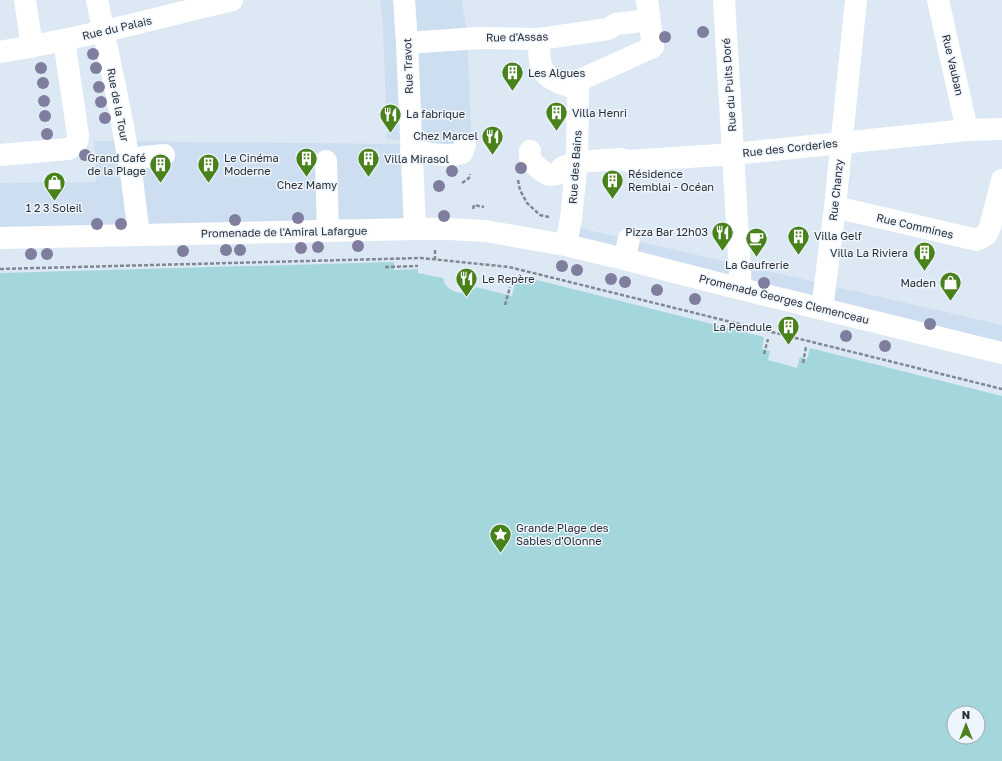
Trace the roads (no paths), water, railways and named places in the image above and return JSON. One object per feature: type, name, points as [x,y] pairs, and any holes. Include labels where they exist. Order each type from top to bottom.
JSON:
[{"type":"street","points":[[25,0],[32,47]]},
{"type":"street","name":"Rue de la Tour","points":[[97,0],[121,116],[132,179],[139,235]]},
{"type":"street","name":"Rue du Palais","points":[[0,52],[104,32],[232,0]]},
{"type":"street","name":"Rue Travot","points":[[404,0],[415,229]]},
{"type":"street","name":"Rue Chanzy","points":[[822,309],[835,207],[856,0]]},
{"type":"street","name":"Rue Vauban","points":[[938,0],[967,130]]},
{"type":"street","name":"Rue du Puits Doré","points":[[725,9],[741,289]]},
{"type":"street","points":[[539,39],[540,62],[543,71],[548,78],[578,89],[580,80],[652,47],[648,10]]},
{"type":"street","name":"Rue d'Assas","points":[[407,43],[478,38],[539,39],[608,29],[648,10]]},
{"type":"street","points":[[0,155],[68,149],[75,146],[78,140],[78,135],[64,40]]},
{"type":"street","name":"Rue des Bains","points":[[566,245],[578,162],[578,89]]},
{"type":"street","name":"Rue des Corderies","points":[[578,162],[734,154],[967,130],[1002,129]]},
{"type":"street","points":[[411,141],[430,154],[454,156],[462,153],[465,145]]},
{"type":"street","points":[[530,151],[530,158],[534,164],[549,175],[557,174],[563,167],[578,162]]},
{"type":"street","points":[[128,159],[164,155]]},
{"type":"street","points":[[326,160],[328,231]]},
{"type":"street","name":"Rue Commines","points":[[835,207],[977,240],[996,228],[1002,180]]},
{"type":"street","name":"Promenade de l'Amiral Lafargue","points":[[0,238],[449,229],[485,231],[566,245]]},
{"type":"street","name":"Promenade Georges Clemenceau","points":[[566,245],[626,249],[741,289],[1002,353]]},
{"type":"place","name":"Les Algues","points":[[513,92]]},
{"type":"place","name":"Villa Henri","points":[[557,132]]},
{"type":"place","name":"La fabrique","points":[[391,134]]},
{"type":"place","name":"Chez Marcel","points":[[493,156]]},
{"type":"place","name":"Chez Mamy","points":[[307,178]]},
{"type":"place","name":"Villa Mirasol","points":[[368,178]]},
{"type":"place","name":"Grand Café de la Plage","points":[[161,184]]},
{"type":"place","name":"Le Cinéma Moderne","points":[[208,184]]},
{"type":"place","name":"Résidence Remblai - Océan","points":[[612,200]]},
{"type":"place","name":"1 2 3 Soleil","points":[[54,202]]},
{"type":"place","name":"Pizza Bar 12h03","points":[[723,252]]},
{"type":"place","name":"Villa Gelf","points":[[798,256]]},
{"type":"place","name":"La Gaufrerie","points":[[757,258]]},
{"type":"place","name":"Villa La Riviera","points":[[924,272]]},
{"type":"place","name":"Le Repère","points":[[467,298]]},
{"type":"place","name":"Maden","points":[[951,302]]},
{"type":"place","name":"La Pendule","points":[[788,346]]},
{"type":"place","name":"Grande Plage des Sables d'Olonne","points":[[501,554]]}]
